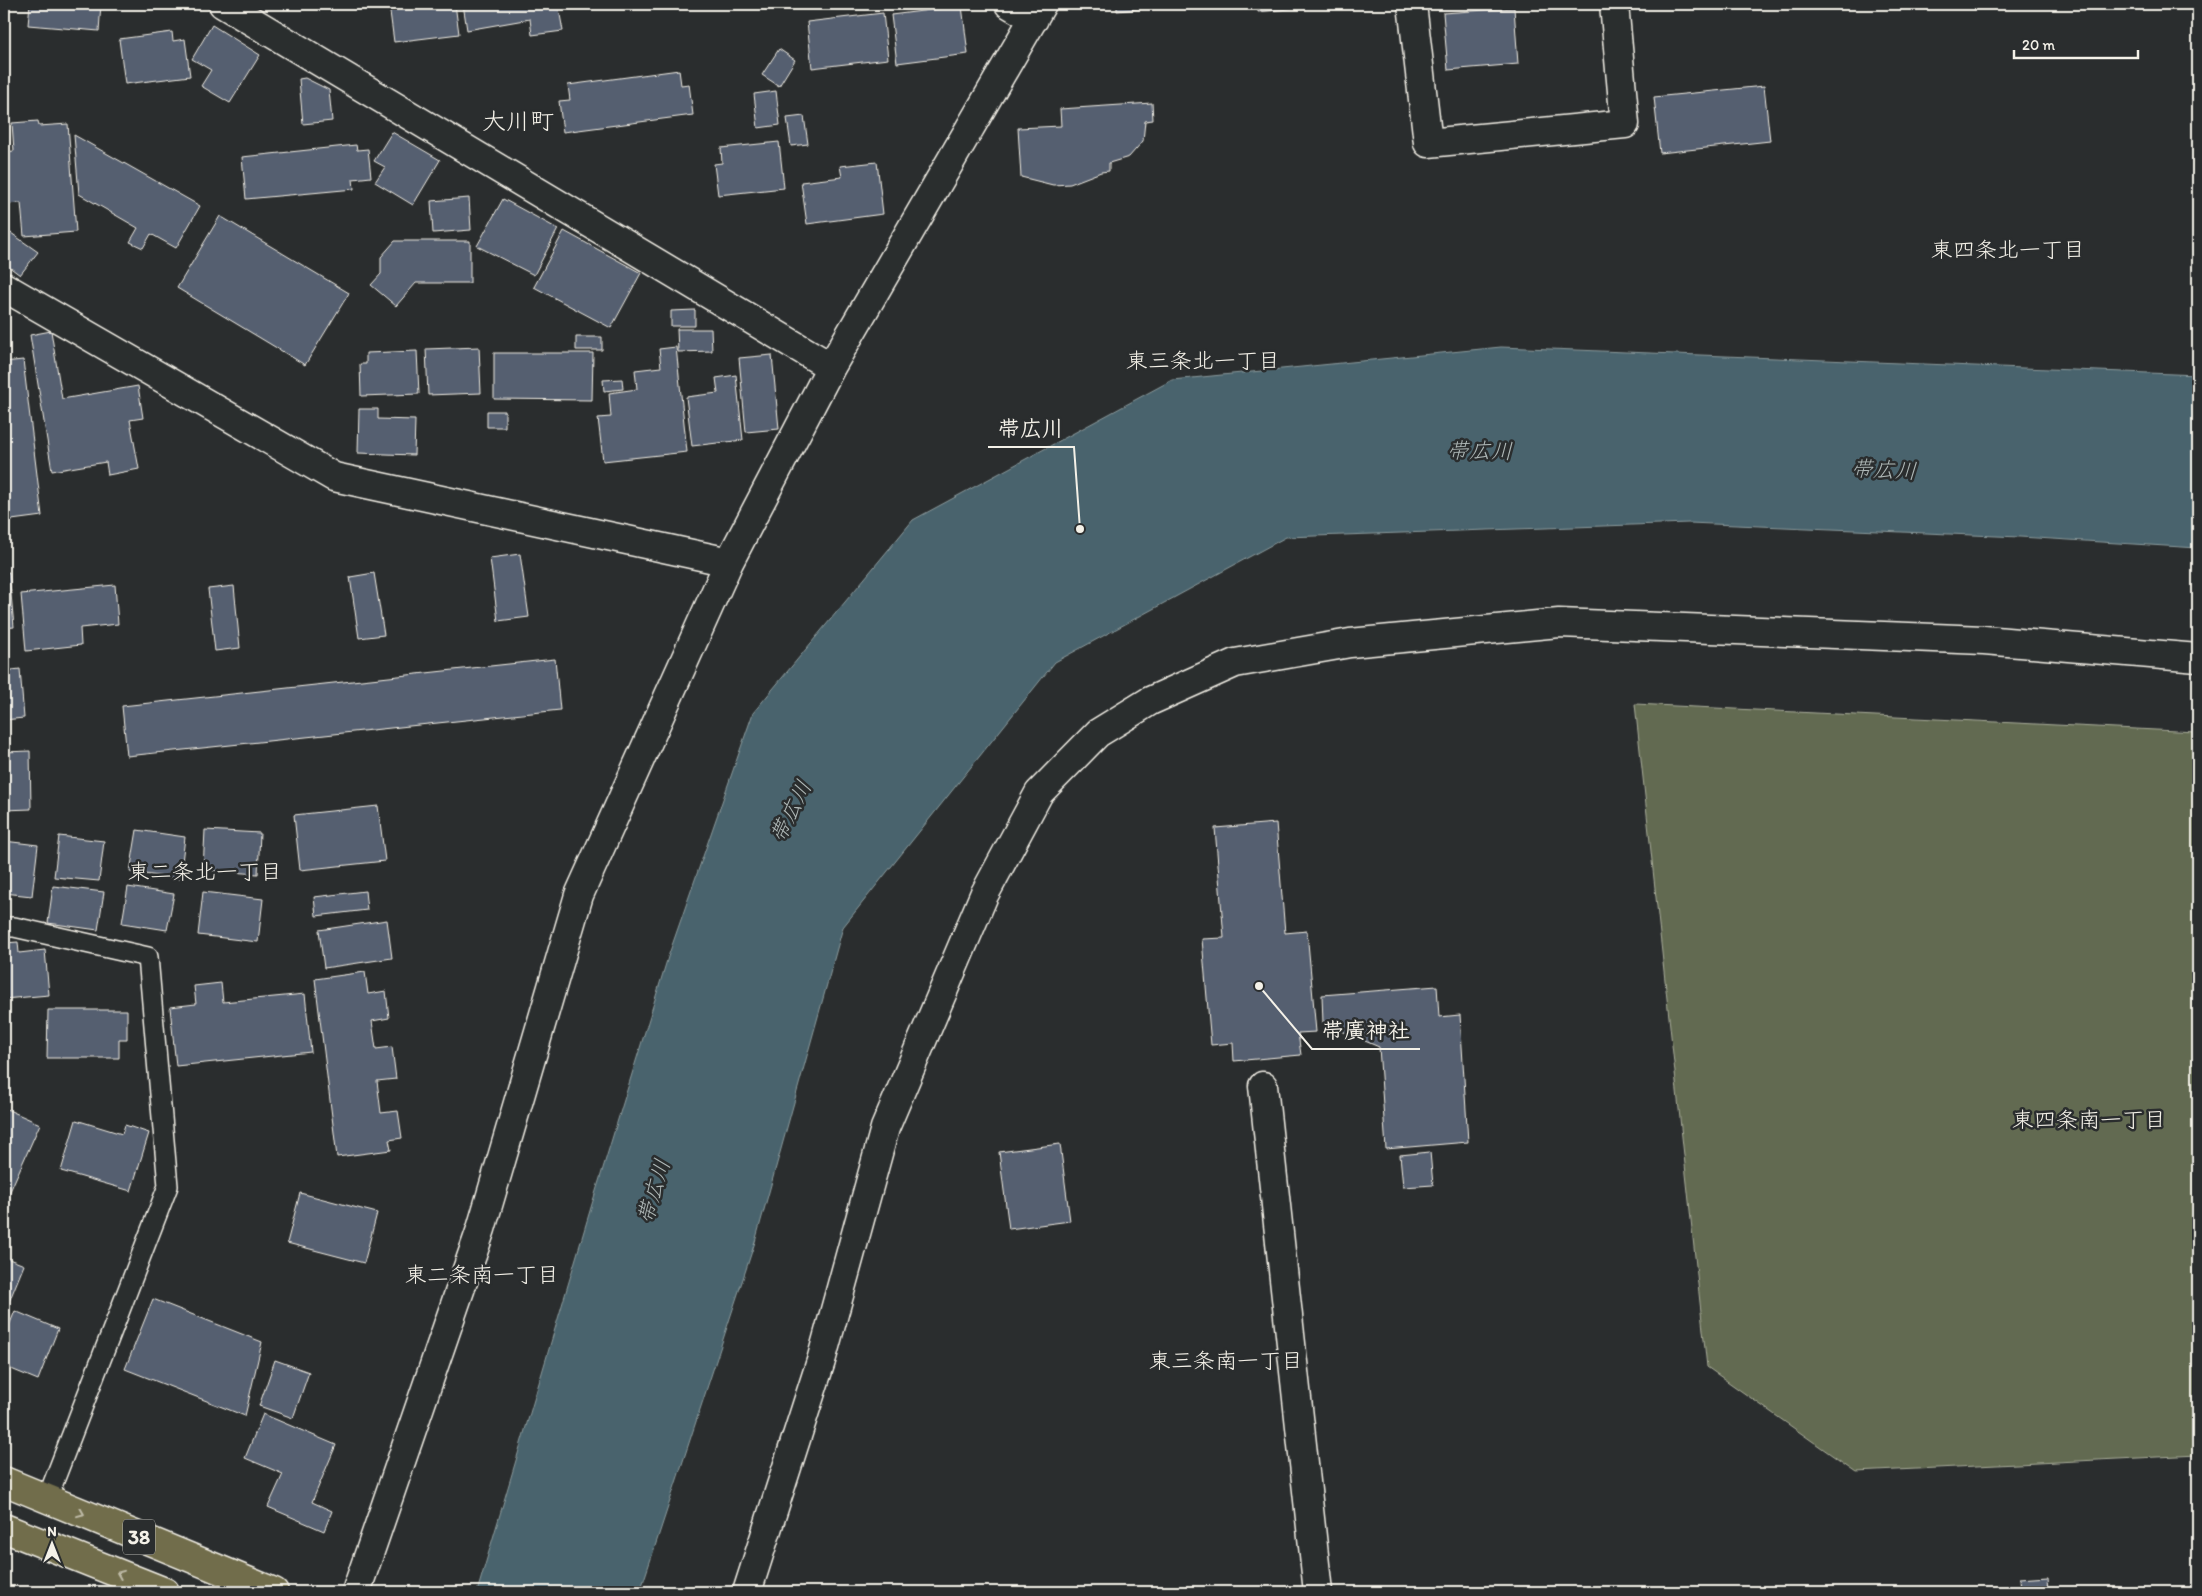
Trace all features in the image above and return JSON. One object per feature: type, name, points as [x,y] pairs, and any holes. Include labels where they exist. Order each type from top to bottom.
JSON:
[{"type":"highway","name":"38","points":[[4,1481],[274,1592]]},
{"type":"highway","name":"38","points":[[4,1528],[165,1592]]},
{"type":"street","points":[[222,4],[831,367]]},
{"type":"street","points":[[356,1592],[481,1229],[579,895],[729,562],[831,367],[1038,11],[1009,4]]},
{"type":"street","points":[[1412,4],[1428,143],[1625,124],[1614,4]]},
{"type":"street","points":[[4,287],[334,477],[729,562]]},
{"type":"street","points":[[747,1592],[821,1361],[885,1128],[988,887],[1039,793],[1098,733],[1150,701],[1235,663],[1350,643],[1559,622],[1984,640],[2198,658]]},
{"type":"street","points":[[1264,1086],[1318,1592]]},
{"type":"lane","points":[[4,927],[14,927],[148,957],[168,1186],[47,1499]]},
{"type":"green space","points":[[1635,704],[2196,732],[2198,734],[2198,1455],[1856,1472],[1707,1367]]},
{"type":"water","points":[[1501,347],[2198,375],[2198,548],[2020,537],[1689,523],[1286,537],[1055,662],[843,927],[755,1242],[640,1592],[477,1592],[592,1204],[668,957],[753,713],[913,520],[1172,380]]},
{"type":"building","points":[[30,4],[101,4],[99,31],[28,25]]},
{"type":"building","points":[[389,4],[455,4],[459,34],[394,42]]},
{"type":"building","points":[[463,4],[558,4],[563,31],[532,35],[530,19],[467,30]]},
{"type":"building","points":[[1117,4],[1193,4],[1117,11]]},
{"type":"building","points":[[1258,4],[1340,4],[1258,12]]},
{"type":"building","points":[[962,6],[968,54],[897,63],[891,15]]},
{"type":"building","points":[[1514,8],[1518,64],[1448,70],[1443,13]]},
{"type":"building","points":[[883,13],[888,59],[812,68],[807,22]]},
{"type":"building","points":[[212,25],[260,55],[230,103],[201,86],[211,70],[192,59]]},
{"type":"building","points":[[172,32],[173,41],[185,39],[190,76],[125,84],[119,39]]},
{"type":"building","points":[[779,49],[795,60],[779,86],[762,75]]},
{"type":"building","points":[[679,70],[681,85],[689,84],[693,115],[563,132],[559,101],[570,100],[568,85]]},
{"type":"building","points":[[305,78],[329,90],[332,121],[303,124],[299,79]]},
{"type":"building","points":[[1764,86],[1770,141],[1660,153],[1654,97]]},
{"type":"building","points":[[776,91],[780,125],[758,128],[754,94]]},
{"type":"building","points":[[1152,103],[1153,120],[1145,121],[1143,141],[1129,157],[1109,163],[1109,171],[1101,172],[1070,184],[1053,185],[1021,177],[1018,128],[1061,126],[1060,109]]},
{"type":"building","points":[[804,116],[808,144],[791,146],[787,118]]},
{"type":"building","points":[[38,121],[39,126],[68,124],[76,232],[24,236],[21,203],[6,204],[4,152],[14,151],[12,123]]},
{"type":"building","points":[[392,132],[440,160],[413,205],[375,182],[385,167],[374,161]]},
{"type":"building","points":[[74,135],[200,206],[176,248],[151,234],[143,248],[130,242],[138,228],[79,194]]},
{"type":"building","points":[[779,142],[784,188],[718,195],[714,164],[722,163],[721,148]]},
{"type":"building","points":[[356,145],[357,150],[368,149],[371,177],[353,179],[354,189],[246,199],[242,157]]},
{"type":"building","points":[[877,162],[883,214],[807,224],[801,182],[842,177],[840,166]]},
{"type":"building","points":[[469,198],[471,230],[433,233],[431,201]]},
{"type":"building","points":[[503,199],[558,229],[534,275],[477,246]]},
{"type":"building","points":[[220,216],[349,293],[305,365],[177,288]]},
{"type":"building","points":[[564,231],[641,273],[611,328],[534,287]]},
{"type":"building","points":[[11,233],[38,252],[20,275],[4,263],[4,243]]},
{"type":"building","points":[[395,241],[470,241],[470,283],[416,283],[396,306],[371,285],[381,274],[381,257]]},
{"type":"building","points":[[695,310],[695,326],[671,326],[671,311]]},
{"type":"building","points":[[677,329],[711,329],[712,351],[678,352]]},
{"type":"building","points":[[51,331],[62,399],[138,386],[143,418],[130,420],[139,469],[108,475],[106,462],[52,471],[30,335]]},
{"type":"building","points":[[576,337],[602,337],[602,350],[576,350]]},
{"type":"building","points":[[479,347],[481,393],[428,395],[426,349]]},
{"type":"building","points":[[676,347],[687,452],[603,461],[598,418],[611,417],[609,393],[637,389],[635,370],[661,367],[659,349]]},
{"type":"building","points":[[417,351],[419,394],[361,396],[360,364],[366,364],[366,353]]},
{"type":"building","points":[[494,353],[593,353],[592,400],[494,399]]},
{"type":"building","points":[[772,355],[779,429],[746,432],[739,358]]},
{"type":"building","points":[[23,360],[42,516],[4,521],[4,362]]},
{"type":"building","points":[[736,375],[743,440],[692,446],[686,397],[718,393],[716,378]]},
{"type":"building","points":[[622,379],[623,389],[604,391],[603,380]]},
{"type":"building","points":[[359,409],[378,409],[378,419],[415,420],[414,455],[358,453]]},
{"type":"building","points":[[487,411],[505,411],[505,427],[487,427]]},
{"type":"building","points":[[520,554],[529,617],[498,621],[490,558]]},
{"type":"building","points":[[9,572],[14,627],[4,628],[4,573]]},
{"type":"building","points":[[374,573],[384,635],[359,638],[350,577]]},
{"type":"building","points":[[115,585],[118,624],[80,628],[81,645],[26,651],[21,594]]},
{"type":"building","points":[[234,586],[240,648],[215,651],[208,589]]},
{"type":"building","points":[[555,659],[560,710],[127,756],[122,706]]},
{"type":"building","points":[[20,669],[24,718],[4,720],[4,671]]},
{"type":"building","points":[[30,751],[31,809],[4,810],[4,752]]},
{"type":"building","points":[[378,806],[385,861],[300,870],[294,815]]},
{"type":"building","points":[[1276,823],[1285,933],[1307,931],[1316,1032],[1298,1033],[1301,1055],[1234,1061],[1233,1043],[1211,1045],[1202,939],[1224,938],[1215,828]]},
{"type":"building","points":[[137,830],[185,837],[180,879],[130,872]]},
{"type":"building","points":[[205,830],[260,833],[258,874],[203,870]]},
{"type":"building","points":[[59,836],[104,841],[99,881],[54,877]]},
{"type":"building","points":[[4,841],[38,845],[32,896],[4,893]]},
{"type":"building","points":[[53,886],[104,892],[98,930],[48,923]]},
{"type":"building","points":[[128,887],[174,894],[167,930],[122,923]]},
{"type":"building","points":[[365,891],[367,910],[316,916],[314,897]]},
{"type":"building","points":[[203,892],[263,899],[258,942],[198,935]]},
{"type":"building","points":[[387,920],[392,958],[324,968],[319,930]]},
{"type":"building","points":[[18,942],[19,953],[45,950],[49,995],[4,999],[4,943]]},
{"type":"building","points":[[365,972],[368,994],[386,991],[389,1018],[372,1021],[376,1049],[392,1047],[396,1079],[377,1081],[381,1113],[398,1111],[402,1138],[389,1140],[391,1150],[337,1157],[315,979]]},
{"type":"building","points":[[221,983],[223,1002],[305,994],[311,1052],[176,1066],[170,1007],[196,1004],[194,986]]},
{"type":"building","points":[[1437,986],[1439,1017],[1460,1015],[1468,1142],[1386,1149],[1379,1047],[1323,1023],[1322,995]]},
{"type":"building","points":[[48,1010],[127,1010],[127,1039],[119,1039],[119,1058],[47,1058]]},
{"type":"building","points":[[4,1108],[40,1124],[7,1198],[4,1197]]},
{"type":"building","points":[[76,1120],[122,1134],[125,1125],[149,1133],[131,1191],[61,1171]]},
{"type":"building","points":[[1060,1144],[1070,1221],[1009,1229],[999,1152]]},
{"type":"building","points":[[1430,1152],[1433,1185],[1403,1187],[1400,1155]]},
{"type":"building","points":[[300,1193],[377,1213],[364,1263],[287,1243]]},
{"type":"building","points":[[4,1257],[24,1265],[4,1314]]},
{"type":"building","points":[[153,1299],[262,1342],[245,1416],[125,1369]]},
{"type":"building","points":[[15,1311],[58,1329],[38,1380],[4,1366],[4,1338]]},
{"type":"building","points":[[275,1360],[309,1372],[293,1418],[259,1406]]},
{"type":"building","points":[[263,1414],[336,1445],[312,1502],[332,1511],[324,1531],[268,1507],[283,1474],[245,1458]]},
{"type":"building","points":[[2048,1577],[2049,1592],[2020,1592],[2019,1579]]},
{"type":"place","name":"帯広川","points":[[1080,529]]},
{"type":"place","name":"帯廣神社","points":[[1259,986]]},
{"type":"district","name":"大川町","points":[[518,121]]},
{"type":"district","name":"東四条北一丁目","points":[[2008,249]]},
{"type":"district","name":"東三条北一丁目","points":[[1203,360]]},
{"type":"district","name":"東二条北一丁目","points":[[205,871]]},
{"type":"district","name":"東四条南一丁目","points":[[2089,1119]]},
{"type":"district","name":"東二条南一丁目","points":[[482,1274]]},
{"type":"district","name":"東三条南一丁目","points":[[1226,1360]]}]
